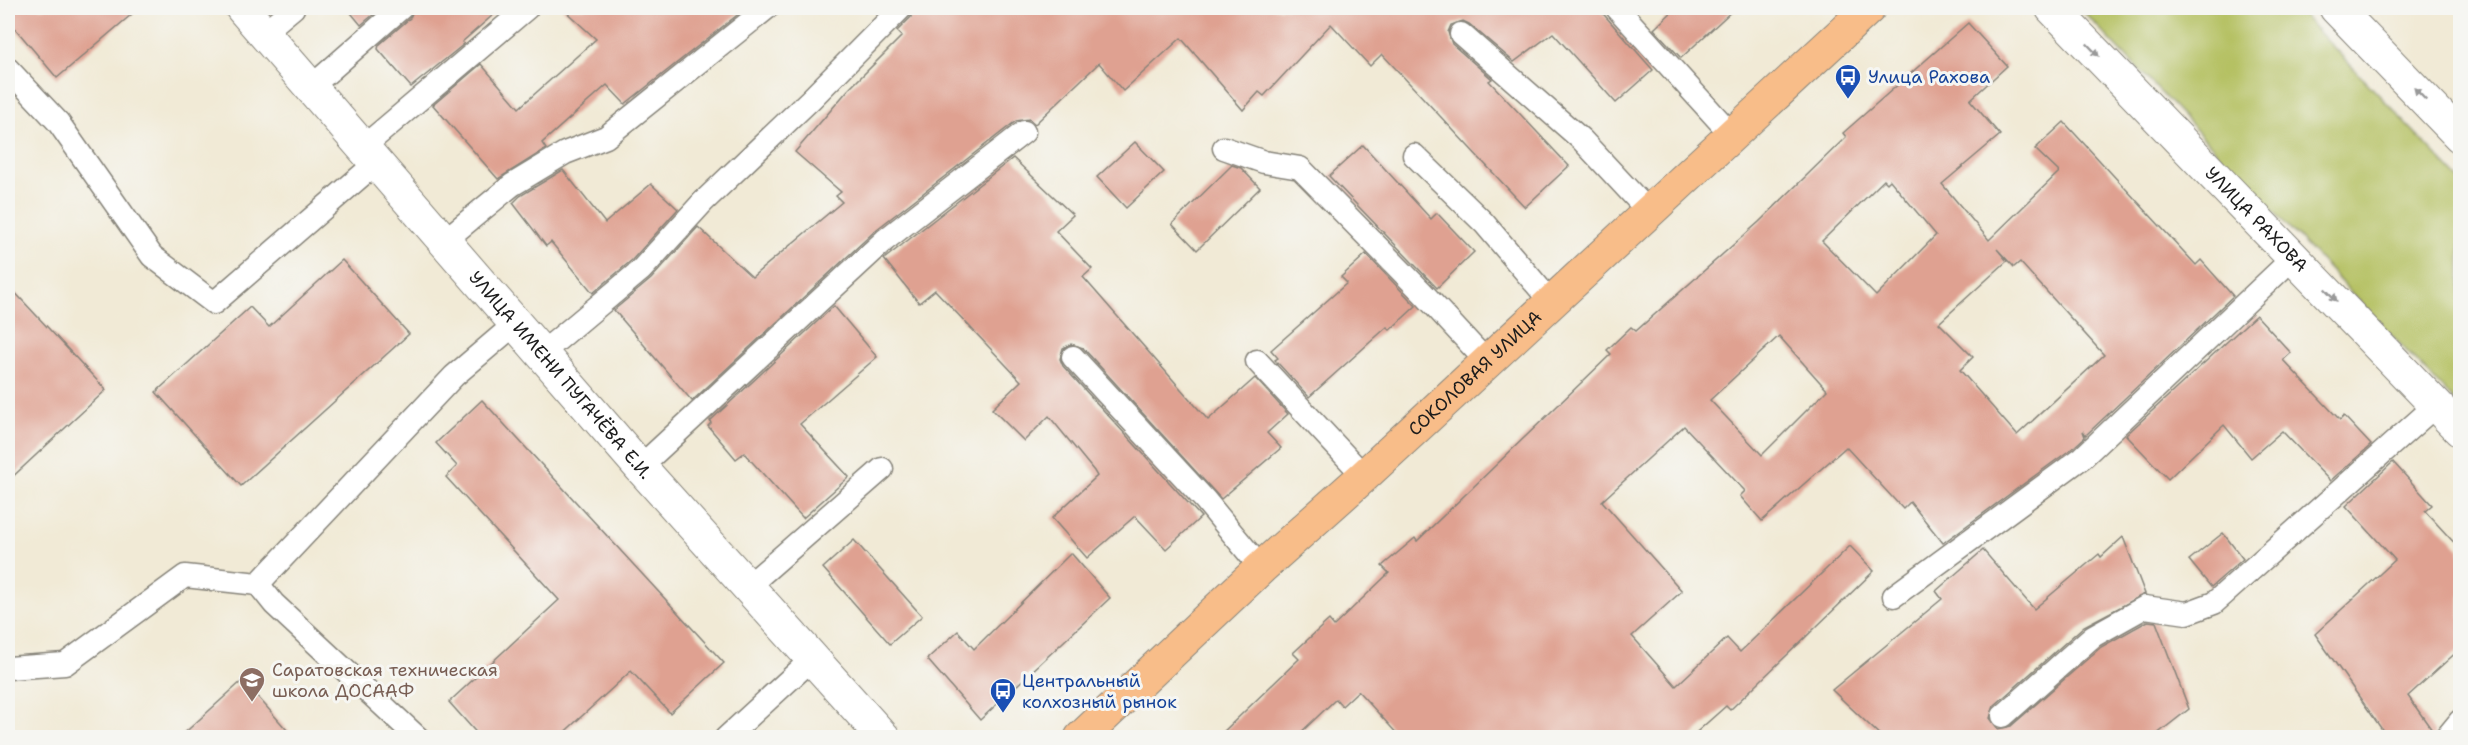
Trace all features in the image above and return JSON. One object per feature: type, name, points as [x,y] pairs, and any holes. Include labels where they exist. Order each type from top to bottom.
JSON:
[{"type":"main road","name":"СОКОЛОВАЯ УЛИЦА","points":[[1081,738],[1261,568],[1364,476],[1732,135],[1859,11]]},
{"type":"street","name":"УЛИЦА ИМЕНИ ПУГАЧЁВА Е.И.","points":[[242,8],[640,467],[884,738]]},
{"type":"street","name":"УЛИЦА РАХОВА","points":[[2052,8],[2460,430]]},
{"type":"street","points":[[2336,8],[2460,136]]},
{"type":"lane","points":[[263,33],[293,8]]},
{"type":"lane","points":[[311,87],[401,8]]},
{"type":"lane","points":[[8,69],[58,122],[152,256],[214,303],[527,8]]},
{"type":"lane","points":[[444,241],[512,185],[565,153],[606,138],[767,8]]},
{"type":"lane","points":[[542,353],[641,270],[702,202],[811,99],[901,8]]},
{"type":"lane","points":[[1617,8],[1732,135]]},
{"type":"lane","points":[[1461,34],[1582,140],[1648,212]]},
{"type":"lane","points":[[640,467],[885,240],[1024,132]]},
{"type":"lane","points":[[1224,148],[1264,162],[1300,168],[1487,362]]},
{"type":"lane","points":[[1414,155],[1484,223],[1552,303]]},
{"type":"lane","points":[[1894,596],[2082,457],[2294,257]]},
{"type":"lane","points":[[258,584],[454,376],[515,324]]},
{"type":"lane","points":[[1073,357],[1205,500],[1261,568]]},
{"type":"lane","points":[[1257,361],[1364,476]]},
{"type":"lane","points":[[2003,716],[2093,636],[2145,607],[2187,613],[2214,603],[2436,405]]},
{"type":"lane","points":[[747,587],[882,469]]},
{"type":"lane","points":[[8,668],[65,664],[185,576],[258,584],[274,604],[418,738]]},
{"type":"lane","points":[[726,738],[813,658]]},
{"type":"lane","points":[[2446,738],[2460,722]]},
{"type":"green space","points":[[2080,8],[2296,8],[2460,180],[2460,407]]},
{"type":"building","points":[[8,8],[139,8],[57,78],[8,20]]},
{"type":"building","points":[[347,8],[381,8],[361,25]]},
{"type":"building","points":[[414,8],[501,8],[462,42],[464,44],[411,87],[378,49],[379,45],[410,18]]},
{"type":"building","points":[[562,8],[746,8],[625,104],[607,85],[542,143],[546,149],[498,179],[433,105],[481,64],[519,108],[596,39]]},
{"type":"building","points":[[914,8],[1598,8],[1653,70],[1616,103],[1553,33],[1514,62],[1469,24],[1463,21],[1451,25],[1448,32],[1452,44],[1492,79],[1489,81],[1569,166],[1525,207],[1382,54],[1370,66],[1331,24],[1264,96],[1259,92],[1243,110],[1181,38],[1123,91],[1099,63],[1035,124],[1029,119],[1016,121],[877,229],[692,401],[614,310],[651,279],[698,227],[752,277],[842,202],[836,196],[841,192],[795,152],[848,90],[902,36],[897,31],[911,17]]},
{"type":"building","points":[[1676,8],[1735,8],[1681,58],[1654,29]]},
{"type":"building","points":[[1968,23],[2007,66],[1970,100],[2000,135],[1942,184],[1989,240],[2059,172],[2035,149],[2064,122],[2196,265],[2201,260],[2233,296],[2086,435],[2083,431],[2085,437],[2074,447],[1943,543],[1910,502],[1903,509],[1846,447],[1762,521],[1740,496],[1745,491],[1684,426],[1602,501],[1682,591],[1632,636],[1676,686],[1727,638],[1740,652],[1850,546],[1874,571],[1730,710],[1726,706],[1690,738],[1401,738],[1358,691],[1342,706],[1336,699],[1295,738],[1217,738],[1299,659],[1293,653],[1329,620],[1334,626],[1389,573],[1382,566],[1415,538],[1417,541],[1611,354],[1607,350],[1631,327],[1636,331],[1759,222],[1846,137],[1843,133]],"holes":[[[1884,180],[1887,183],[1890,180],[1936,235],[1876,296],[1822,241]],[[1997,249],[2014,267],[2020,262],[2104,355],[2017,435],[1960,370],[1973,357],[1939,323],[2007,261]],[[1779,336],[1827,390],[1762,455],[1710,400]]]},
{"type":"building","points":[[1135,142],[1164,172],[1126,208],[1097,177]]},
{"type":"building","points":[[1363,145],[1431,219],[1437,213],[1474,252],[1437,288],[1329,176]]},
{"type":"building","points":[[1013,158],[1073,215],[1056,231],[1092,269],[1083,277],[1208,420],[1255,378],[1288,414],[1267,433],[1281,448],[1221,499],[1083,348],[1071,344],[1063,348],[1060,359],[1063,366],[1201,517],[1166,549],[1135,516],[1087,558],[1052,518],[1097,476],[1094,471],[1049,416],[1024,441],[992,409],[1021,381],[935,290],[919,303],[884,259]]},
{"type":"building","points":[[1232,165],[1241,168],[1260,188],[1197,250],[1172,224]]},
{"type":"building","points":[[563,170],[605,223],[651,184],[678,209],[632,260],[593,293],[551,242],[546,246],[513,203],[520,196]]},
{"type":"building","points":[[1366,254],[1416,306],[1390,330],[1387,327],[1309,397],[1275,360],[1278,358],[1271,350],[1347,283],[1341,277]]},
{"type":"building","points":[[342,260],[409,334],[241,486],[156,392],[250,307],[269,327]]},
{"type":"building","points":[[8,285],[106,390],[8,481]]},
{"type":"building","points":[[834,306],[877,357],[800,424],[849,477],[803,518],[744,453],[736,459],[708,426],[710,421]]},
{"type":"building","points":[[2256,315],[2291,353],[2283,360],[2340,420],[2344,416],[2371,445],[2330,481],[2282,431],[2251,458],[2224,425],[2168,479],[2126,435]]},
{"type":"building","points":[[482,400],[724,663],[670,713],[631,671],[558,738],[481,738],[449,702],[559,600],[446,477],[457,466],[436,443]]},
{"type":"building","points":[[2393,462],[2432,505],[2425,511],[2460,549],[2460,649],[2408,696],[2434,733],[2433,738],[2388,738],[2315,634],[2395,560],[2346,506]]},
{"type":"building","points":[[2223,533],[2243,559],[2211,587],[2189,560]]},
{"type":"building","points":[[2123,537],[2145,594],[2084,626],[1994,706],[1990,718],[1998,729],[2011,726],[2101,647],[2148,621],[2156,622],[2189,709],[2152,738],[1883,738],[1832,690],[1942,599],[1936,591],[1983,550],[2034,609],[2099,554],[2101,557]]},
{"type":"building","points":[[854,540],[922,616],[890,644],[823,568]]},
{"type":"building","points":[[1071,553],[1110,598],[980,720],[927,659],[958,631],[974,649]]},
{"type":"building","points":[[243,680],[294,738],[179,738]]},
{"type":"place","name":"Улица Рахова","points":[[1848,100]]},
{"type":"place","name":"Саратовская техническая школа ДОСААФ","points":[[252,703]]},
{"type":"place","name":"Центральный колхозный рынок","points":[[1003,714]]}]
